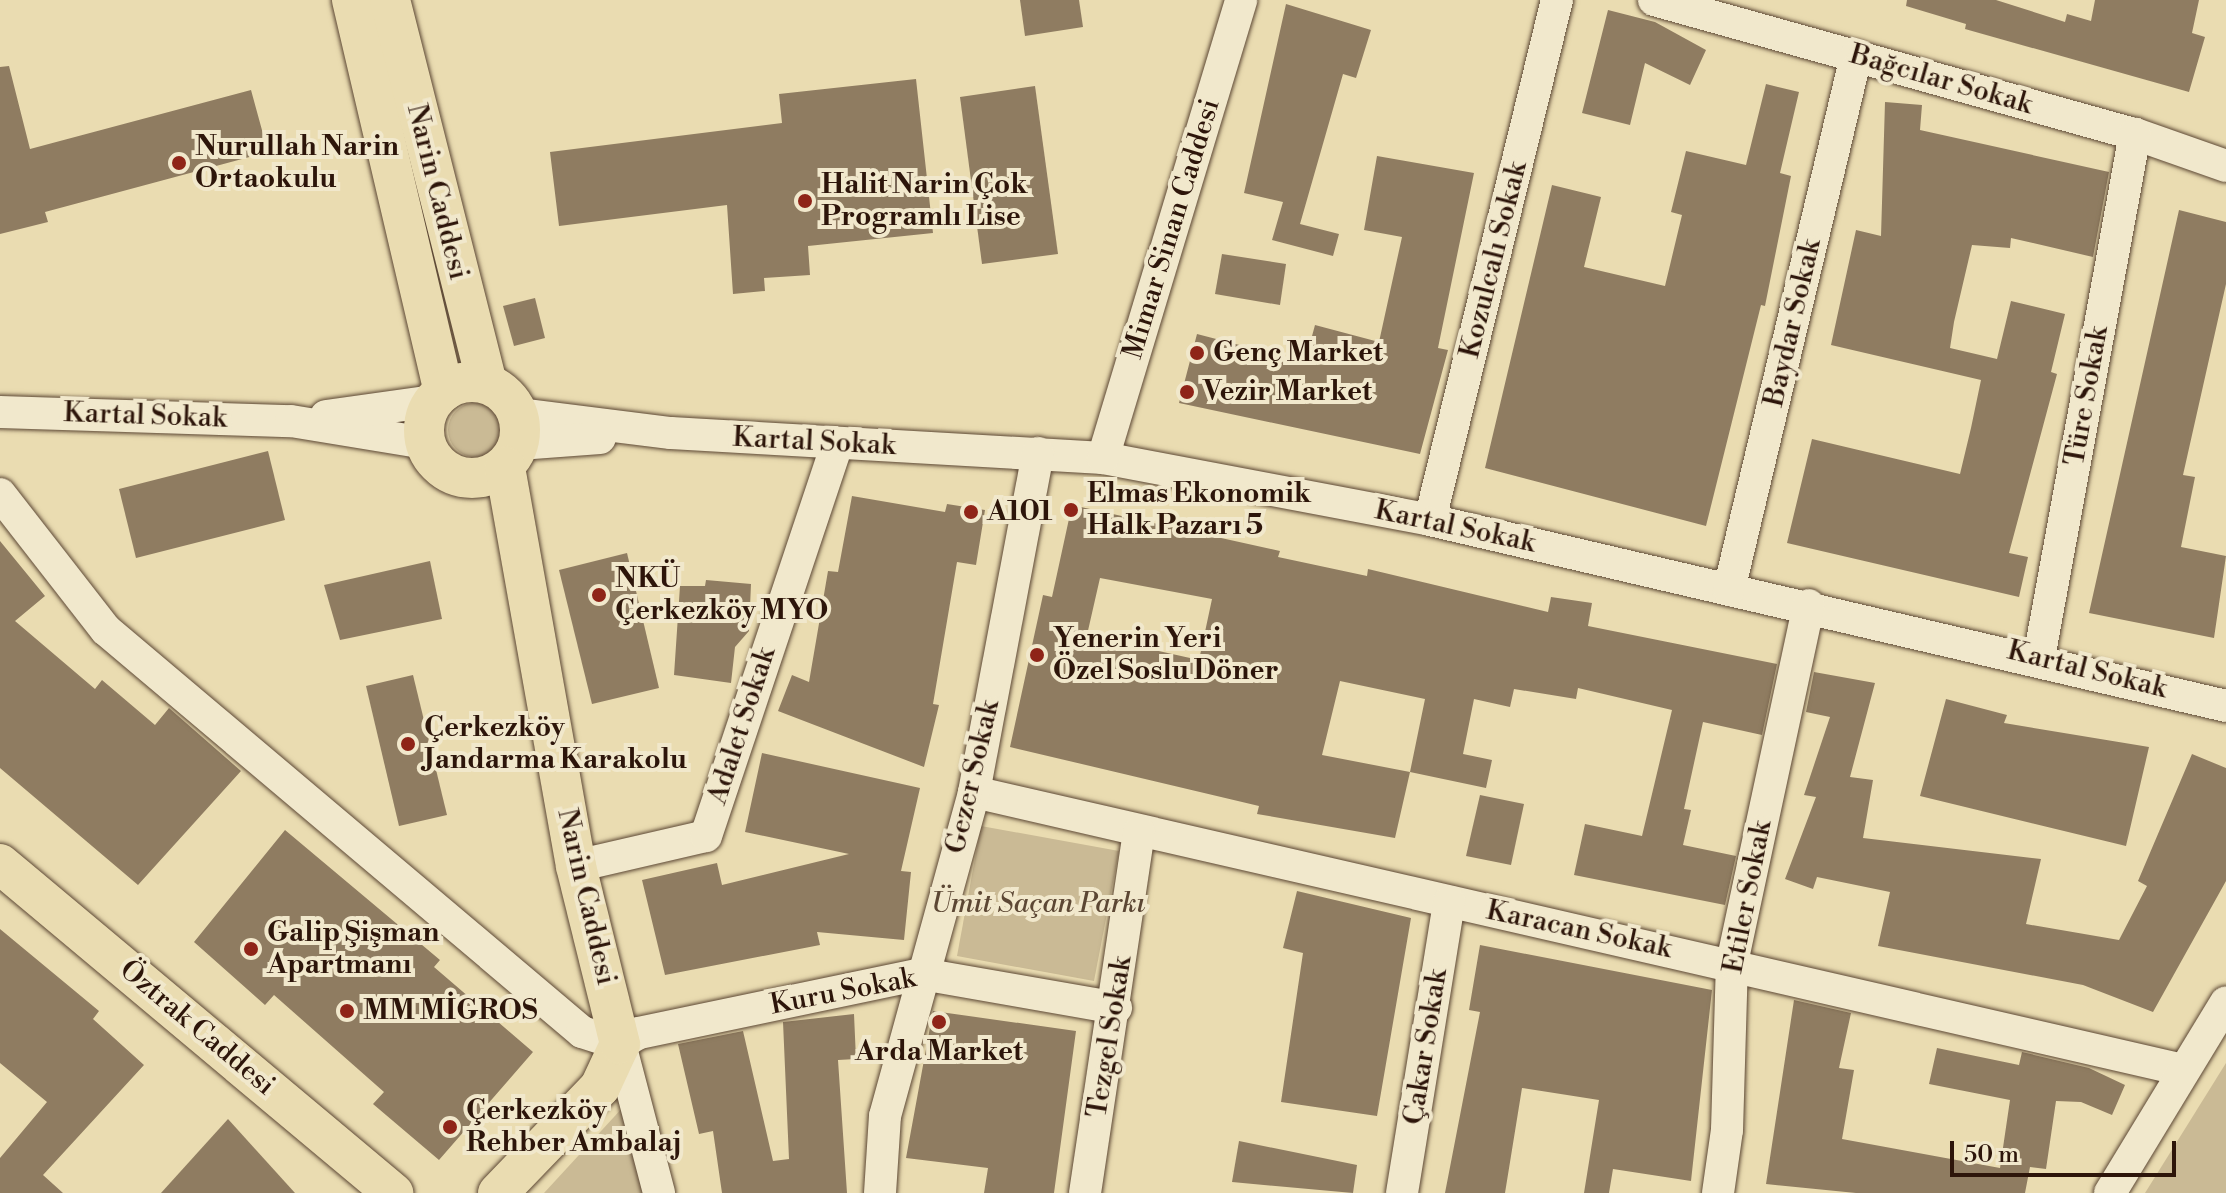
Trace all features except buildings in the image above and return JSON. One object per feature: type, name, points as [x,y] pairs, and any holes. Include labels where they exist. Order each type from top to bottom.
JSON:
[{"type":"main road","name":"Narin Caddesi","points":[[352,0],[438,396]]},
{"type":"main road","name":"Narin Caddesi","points":[[390,0],[487,383]]},
{"type":"main road","points":[[487,383],[514,441],[525,599],[468,478],[441,467],[425,443],[438,396],[487,383]]},
{"type":"main road","points":[[468,478],[514,441]]},
{"type":"main road","name":"Narin Caddesi","points":[[525,599],[576,866],[620,1044]]},
{"type":"main road","name":"Öztrak Caddesi","points":[[0,864],[393,1193]]},
{"type":"main road","points":[[498,1193],[600,1087],[620,1044]]},
{"type":"street","name":"Mimar Sinan Caddesi","points":[[1103,458],[1241,0]]},
{"type":"street","name":"Kozulcalı Sokak","points":[[1430,520],[1557,0]]},
{"type":"street","name":"Bağcılar Sokak","points":[[1654,0],[2135,134],[2226,166]]},
{"type":"street","name":"Baydar Sokak","points":[[1729,590],[1856,56]]},
{"type":"street","name":"Türe Sokak","points":[[2039,658],[2135,134]]},
{"type":"street","points":[[291,421],[438,396]]},
{"type":"street","name":"Kartal Sokak","points":[[0,412],[291,421]]},
{"type":"street","points":[[291,421],[425,443]]},
{"type":"street","name":"Kartal Sokak","points":[[514,441],[671,433],[1103,458],[1430,520],[2039,658],[2226,706]]},
{"type":"street","name":"Adalet Sokak","points":[[576,866],[706,836],[837,444]]},
{"type":"street","name":"Gezer Sokak","points":[[880,1193],[885,1116],[974,792],[1038,453]]},
{"type":"street","points":[[0,494],[106,630],[582,1032],[620,1044]]},
{"type":"street","name":"Etiler Sokak","points":[[1718,1193],[1727,1130],[1732,963],[1809,605]]},
{"type":"street","name":"Karacan Sokak","points":[[974,792],[1449,902],[1732,963],[2183,1070]]},
{"type":"street","name":"Tezgel Sokak","points":[[1085,1193],[1116,1008],[1139,832]]},
{"type":"street","name":"Çakar Sokak","points":[[1402,1193],[1449,902]]},
{"type":"street","name":"Kuru Sokak","points":[[620,1044],[639,1033],[922,974],[1116,1008]]},
{"type":"street","points":[[2110,1193],[2226,1002]]},
{"type":"street","name":"Narin Caddesi","points":[[620,1044],[659,1193]]},
{"type":"green space","points":[[475,403],[494,411],[502,430],[494,449],[475,457],[456,449],[448,430],[456,411]]},
{"type":"green space","name":"Ümit Saçan Parkı","points":[[981,826],[1119,851],[1094,981],[957,956]]},
{"type":"green space","points":[[2226,1063],[2226,1193],[2145,1193]]},
{"type":"green space","points":[[625,1105],[646,1193],[544,1193]]},
{"type":"place","name":"Nurullah Narin Ortaokulu","points":[[179,163]]},
{"type":"place","name":"Halit Narin Çok Programlı Lise","points":[[805,201]]},
{"type":"place","name":"Genç Market","points":[[1197,353]]},
{"type":"place","name":"Vezir Market","points":[[1187,392]]},
{"type":"place","name":"Elmas Ekonomik Halk Pazarı 5","points":[[1071,510]]},
{"type":"place","name":"A101","points":[[971,512]]},
{"type":"place","name":"NKÜ Çerkezköy MYO","points":[[599,595]]},
{"type":"place","name":"Yenerin Yeri Özel Soslu Döner","points":[[1037,655]]},
{"type":"place","name":"Çerkezköy Jandarma Karakolu","points":[[408,744]]},
{"type":"place","name":"Galip Şişman Apartmanı","points":[[251,949]]},
{"type":"place","name":"MM MİGROS","points":[[347,1011]]},
{"type":"place","name":"Arda Market","points":[[939,1022]]},
{"type":"place","name":"Çerkezköy Rehber Ambalaj","points":[[450,1127]]}]
